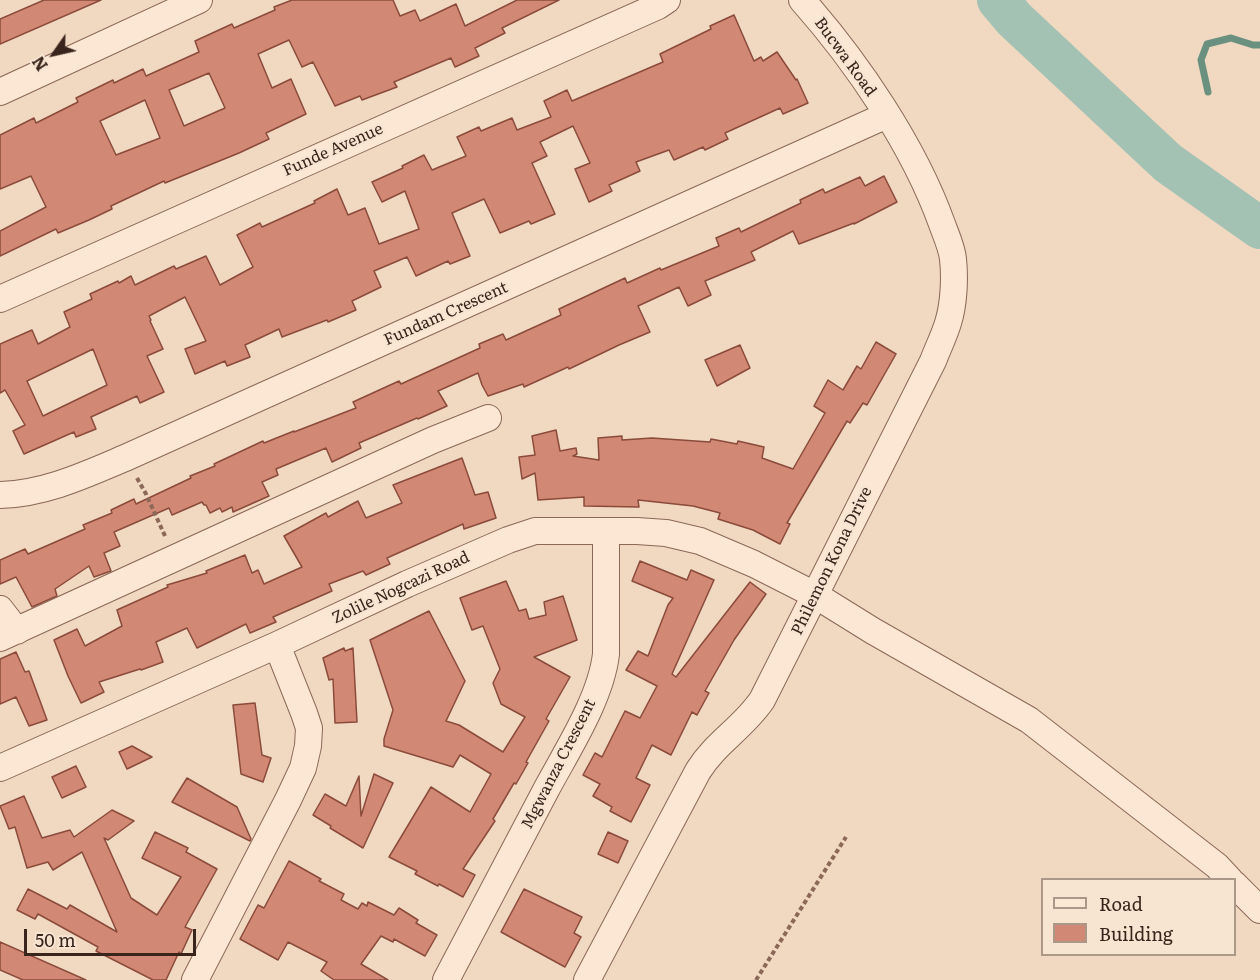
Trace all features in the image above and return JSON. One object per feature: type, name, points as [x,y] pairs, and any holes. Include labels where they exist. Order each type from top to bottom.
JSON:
[{"type":"street","points":[[0,92],[199,0]]},
{"type":"street","name":"Funde Avenue","points":[[0,299],[609,28],[667,0]]},
{"type":"street","name":"Bucwa Road","points":[[802,0],[846,54],[887,115]]},
{"type":"street","name":"Fundam Crescent","points":[[0,495],[40,490],[125,458],[887,115]]},
{"type":"street","name":"Philemon Kona Drive","points":[[587,980],[698,771],[710,753],[747,719],[762,700],[933,361],[949,321],[954,277],[953,255],[935,206],[915,164],[887,115]]},
{"type":"street","points":[[0,609],[8,634],[433,440],[488,418]]},
{"type":"street","name":"Zolile Nogcazi Road","points":[[0,768],[508,540],[535,531],[666,533],[700,541],[754,564],[815,595],[873,631],[1029,720],[1217,866],[1229,878]]},
{"type":"street","name":"Mgwanza Crescent","points":[[446,980],[570,746],[601,680],[606,654],[606,531]]},
{"type":"street","points":[[195,980],[303,768],[309,728],[277,645]]},
{"type":"street","points":[[1236,886],[1260,910]]},
{"type":"path","points":[[125,458],[146,494],[175,559]]},
{"type":"path","points":[[756,980],[846,837]]},
{"type":"building","points":[[44,0],[101,0],[0,44],[0,19]]},
{"type":"building","points":[[292,0],[393,0],[400,16],[415,10],[420,21],[456,4],[465,26],[517,0],[559,0],[502,28],[505,33],[475,48],[479,56],[455,67],[451,58],[394,82],[397,87],[362,100],[360,96],[335,106],[313,62],[302,67],[289,40],[258,54],[272,88],[291,79],[306,114],[266,133],[269,139],[239,153],[165,183],[164,181],[111,206],[112,209],[89,220],[58,233],[56,229],[0,256],[0,231],[46,207],[31,176],[0,189],[0,135],[34,118],[36,123],[78,102],[76,98],[113,80],[114,83],[143,69],[146,76],[199,52],[195,41],[232,24],[234,28],[275,10],[274,7]],"holes":[[[209,73],[225,108],[184,126],[169,90]],[[145,100],[160,138],[116,155],[100,121]]]},
{"type":"building","points":[[734,15],[754,61],[761,57],[763,61],[777,52],[797,79],[808,103],[783,114],[780,108],[725,133],[728,139],[705,150],[703,147],[674,160],[669,150],[636,162],[640,171],[609,185],[612,191],[589,202],[575,169],[590,163],[573,126],[540,142],[547,156],[532,163],[555,214],[531,224],[529,221],[500,233],[484,199],[452,213],[470,256],[450,264],[448,261],[416,276],[407,257],[374,271],[381,287],[352,301],[356,310],[282,337],[279,329],[245,345],[250,357],[227,366],[225,361],[195,374],[185,349],[206,341],[185,297],[149,316],[163,349],[147,356],[164,392],[140,403],[137,396],[91,417],[96,429],[76,437],[74,432],[24,454],[13,431],[25,425],[5,390],[0,393],[0,344],[32,330],[38,344],[70,327],[64,312],[92,299],[90,294],[131,276],[135,285],[174,266],[176,269],[206,256],[220,285],[253,267],[237,235],[260,223],[262,227],[315,203],[314,201],[337,189],[348,215],[365,208],[379,244],[419,229],[405,191],[382,202],[372,182],[403,168],[402,166],[424,155],[432,170],[466,156],[457,137],[479,127],[481,131],[512,118],[517,130],[551,117],[544,101],[567,90],[572,101],[663,62],[660,54],[711,29],[710,26]],"holes":[[[93,349],[107,385],[43,416],[27,381]]]},
{"type":"building","points":[[884,176],[897,202],[854,224],[799,244],[793,231],[751,252],[755,260],[705,281],[711,295],[688,306],[679,287],[638,306],[650,332],[524,387],[523,384],[488,396],[478,373],[438,391],[447,406],[359,443],[361,448],[332,462],[326,448],[276,469],[278,475],[262,482],[269,496],[233,512],[232,507],[222,512],[220,508],[210,513],[202,502],[172,515],[169,508],[114,532],[120,546],[104,553],[111,571],[94,577],[89,566],[55,589],[57,596],[32,607],[16,577],[0,584],[0,560],[25,549],[28,554],[85,529],[83,525],[112,513],[111,510],[134,499],[136,504],[263,441],[264,443],[356,408],[353,402],[399,381],[401,384],[480,348],[479,344],[503,334],[506,340],[561,315],[559,309],[625,278],[627,283],[719,246],[716,238],[739,228],[741,232],[801,203],[800,200],[823,189],[825,193],[860,177],[865,186]]},
{"type":"building","points":[[876,342],[896,354],[867,405],[863,403],[850,423],[847,421],[787,523],[790,524],[780,544],[753,530],[718,519],[720,513],[693,506],[638,500],[639,507],[584,506],[584,497],[538,500],[535,473],[522,479],[519,457],[535,455],[532,436],[556,430],[560,451],[576,448],[577,454],[573,456],[599,460],[598,438],[622,436],[622,440],[652,438],[710,442],[711,439],[737,444],[738,441],[764,447],[762,458],[793,469],[825,413],[814,406],[828,380],[843,390],[857,366],[861,369]]},
{"type":"building","points":[[740,345],[750,368],[717,386],[705,360]]},
{"type":"building","points":[[462,458],[475,495],[488,492],[496,518],[464,529],[463,524],[387,558],[390,564],[366,575],[363,571],[329,584],[332,591],[273,617],[276,622],[250,633],[246,624],[197,648],[187,628],[156,642],[163,662],[99,682],[104,692],[81,703],[54,640],[77,629],[85,646],[122,626],[117,610],[168,587],[167,585],[207,573],[206,571],[245,555],[252,573],[258,570],[264,584],[302,567],[284,536],[326,513],[328,517],[358,501],[366,518],[402,503],[393,485]]},
{"type":"building","points":[[640,561],[687,580],[691,570],[714,580],[672,674],[676,677],[750,582],[766,594],[734,640],[705,691],[709,693],[697,715],[692,712],[671,755],[652,745],[636,778],[650,785],[631,822],[610,811],[612,807],[593,796],[600,784],[583,775],[595,753],[602,757],[625,711],[640,718],[657,686],[626,670],[638,651],[648,656],[668,605],[673,598],[632,581]]},
{"type":"building","points":[[506,581],[519,611],[526,609],[529,619],[546,615],[544,602],[563,596],[577,640],[534,657],[570,677],[546,719],[549,721],[526,762],[528,763],[493,819],[495,821],[463,869],[475,875],[463,897],[415,874],[417,871],[389,857],[431,787],[470,812],[491,774],[460,755],[453,767],[384,746],[393,710],[370,640],[429,611],[465,681],[446,721],[459,725],[503,752],[525,717],[501,704],[493,683],[500,669],[483,626],[472,630],[460,598]]},
{"type":"building","points":[[344,648],[345,651],[353,648],[357,722],[335,723],[333,679],[329,680],[323,658]]},
{"type":"building","points":[[16,652],[25,672],[29,671],[47,720],[29,726],[16,697],[0,704],[0,659]]},
{"type":"building","points":[[255,703],[262,755],[271,758],[263,782],[241,774],[233,705]]},
{"type":"building","points":[[132,746],[152,757],[127,769],[119,752]]},
{"type":"building","points":[[76,766],[86,787],[62,798],[52,777]]},
{"type":"building","points":[[374,774],[393,783],[363,848],[313,815],[325,794],[346,806],[359,776],[361,816]]},
{"type":"building","points":[[187,778],[237,807],[250,841],[172,802]]},
{"type":"building","points":[[24,796],[42,838],[70,830],[74,837],[112,810],[134,821],[108,840],[104,838],[131,898],[157,915],[181,877],[142,858],[155,832],[188,848],[186,852],[217,869],[185,927],[192,930],[166,980],[153,980],[96,951],[98,947],[38,914],[35,919],[17,910],[28,889],[67,909],[70,905],[117,932],[82,852],[53,870],[48,862],[27,868],[15,827],[9,829],[0,806]]},
{"type":"building","points":[[608,832],[628,841],[618,863],[598,854]]},
{"type":"building","points":[[289,861],[344,894],[341,900],[358,909],[362,903],[367,906],[368,902],[394,915],[399,908],[418,920],[416,923],[437,935],[425,956],[394,939],[393,942],[381,936],[361,964],[388,980],[334,980],[321,971],[327,962],[288,942],[278,960],[240,939],[258,905],[264,908]]},
{"type":"building","points":[[524,889],[582,917],[574,933],[581,937],[565,967],[501,932]]},
{"type":"building","points":[[0,942],[86,980],[23,980],[0,970]]},
{"type":"waterway","points":[[998,0],[1014,19],[1168,163],[1260,228]]},
{"type":"waterway","points":[[1208,92],[1201,60],[1207,44],[1231,38],[1260,45]]}]
